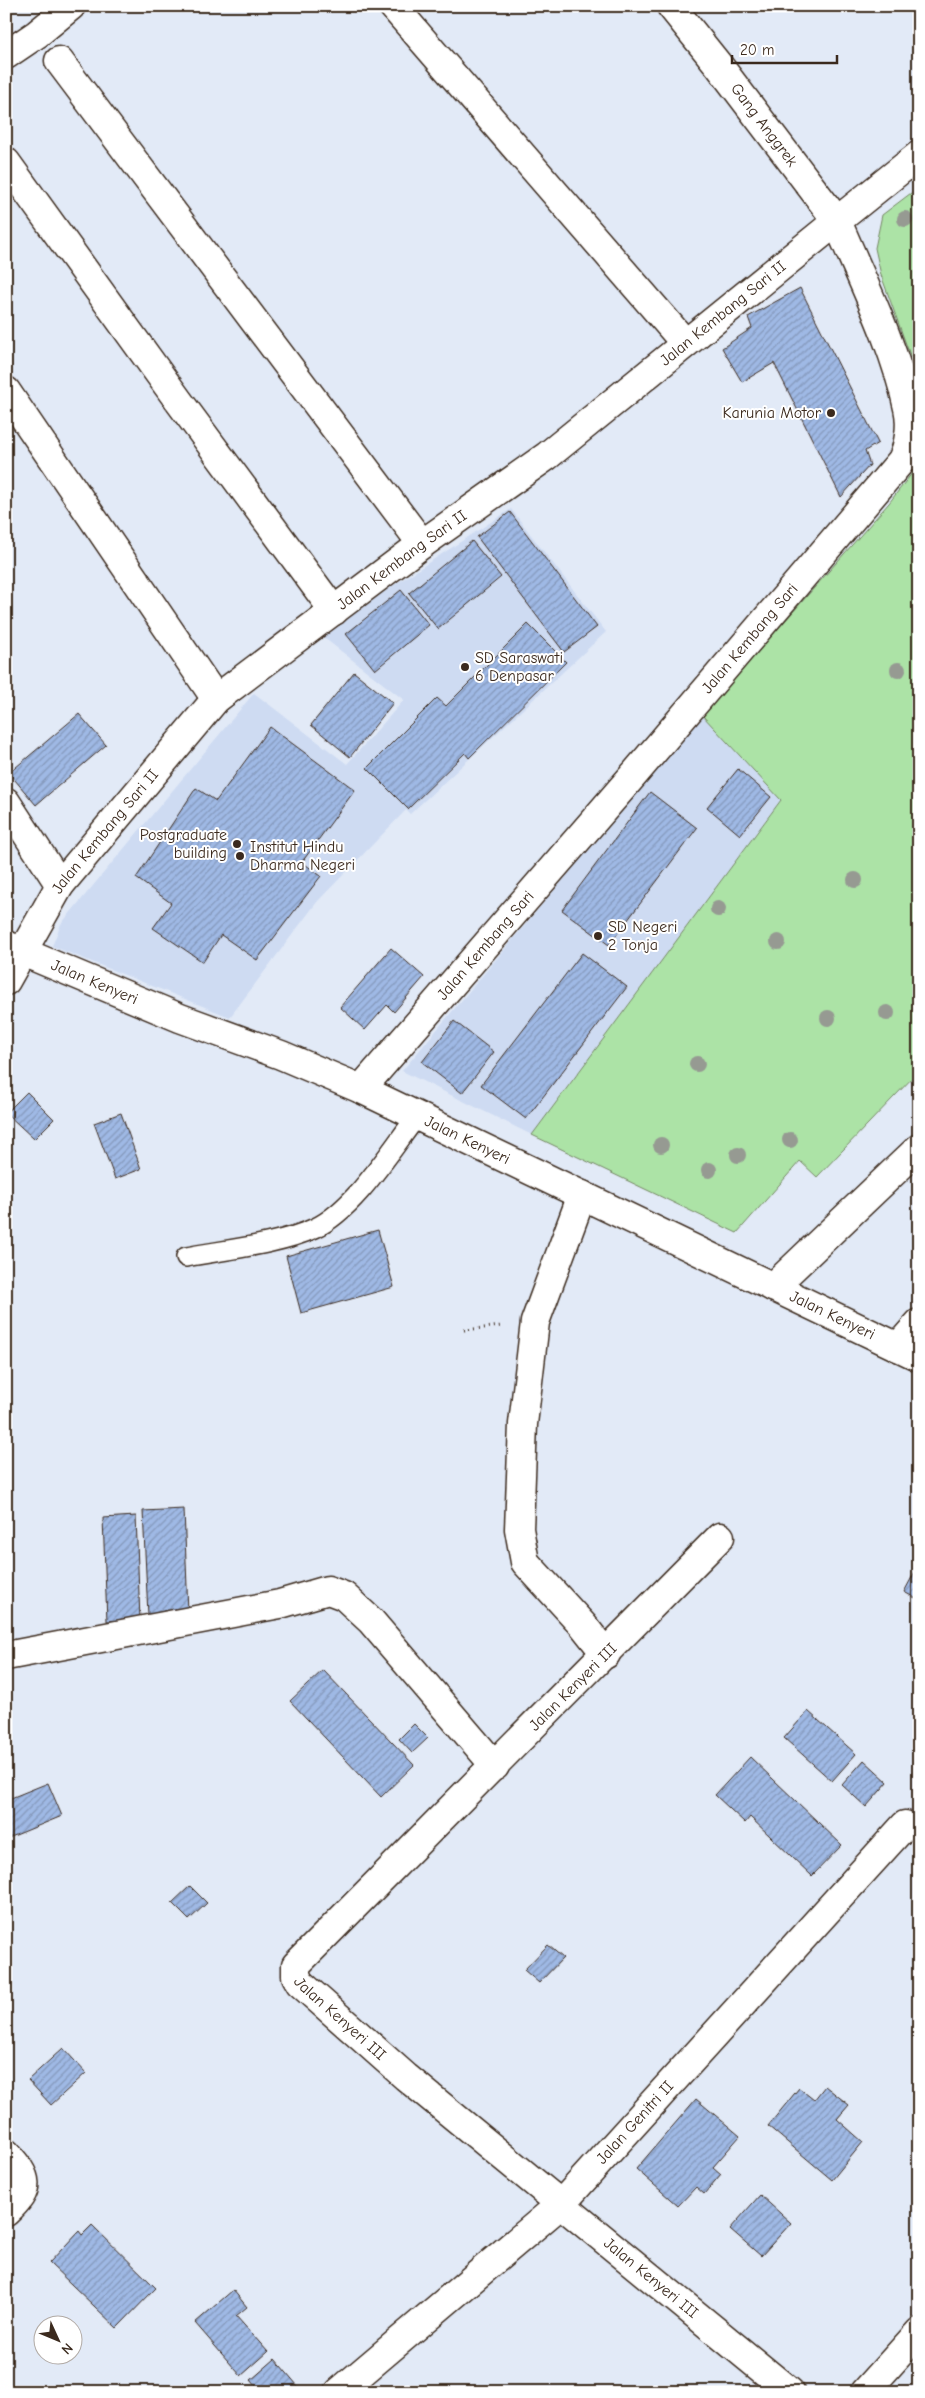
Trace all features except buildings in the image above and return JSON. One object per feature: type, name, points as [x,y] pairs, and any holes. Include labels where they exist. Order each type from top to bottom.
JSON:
[{"type":"street","points":[[6,55],[37,34],[71,6]]},
{"type":"street","points":[[393,6],[685,343]]},
{"type":"street","name":"Gang Anggrek","points":[[671,6],[720,67],[837,221]]},
{"type":"street","points":[[59,61],[422,544]]},
{"type":"street","points":[[837,221],[919,155]]},
{"type":"street","points":[[6,162],[172,392],[334,611]]},
{"type":"street","name":"Jalan Kembang Sari II","points":[[6,981],[15,948],[60,885],[216,699],[422,544],[547,456],[837,221]]},
{"type":"street","name":"Jalan Kembang Sari","points":[[361,1089],[637,771],[902,460],[909,435],[909,409],[892,353],[837,221]]},
{"type":"street","points":[[6,391],[216,699]]},
{"type":"street","points":[[6,802],[60,885]]},
{"type":"street","name":"Jalan Kenyeri","points":[[15,948],[180,1018],[281,1055],[361,1089],[908,1352]]},
{"type":"street","points":[[773,1287],[919,1148]]},
{"type":"street","points":[[582,1195],[535,1322],[523,1424],[519,1529],[525,1562],[584,1625],[606,1654]]},
{"type":"street","points":[[908,1352],[919,1323]]},
{"type":"street","name":"Jalan Kenyeri III","points":[[720,1537],[296,1966],[296,1976],[300,1983],[406,2077],[790,2392]]},
{"type":"street","points":[[6,1656],[280,1604],[328,1590],[344,1596],[370,1620],[495,1766]]},
{"type":"street","name":"Jalan Genitri II","points":[[339,2392],[561,2204],[905,1825]]},
{"type":"street","points":[[6,2153],[18,2166],[25,2180],[24,2190],[20,2199],[6,2212]]},
{"type":"street","points":[[865,2392],[919,2332]]},
{"type":"lane","points":[[186,1258],[272,1241],[316,1228],[335,1215],[360,1192],[417,1116]]},
{"type":"path","points":[[464,1330],[535,1322]]},
{"type":"shaded area","points":[[511,509],[606,632],[410,814],[406,810],[317,902],[230,1017],[52,946],[61,924],[254,693],[347,764],[404,700],[319,634]]},
{"type":"shaded area","name":"SD Negeri 2 Tonja","points":[[702,715],[781,800],[532,1135],[402,1071]]},
{"type":"green space","points":[[919,187],[919,380],[881,275],[875,248],[882,215]]},
{"type":"green space","points":[[919,464],[919,1071],[817,1177],[800,1161],[737,1233],[532,1135],[781,800],[702,715],[889,503]]},
{"type":"place","name":"Karunia Motor","points":[[831,413]]},
{"type":"place","name":"SD Saraswati 6 Denpasar","points":[[465,667]]},
{"type":"place","name":"Postgraduate building","points":[[237,844]]},
{"type":"place","name":"Institut Hindu Dharma Negeri","points":[[240,856]]},
{"type":"place","name":"SD Negeri 2 Tonja","points":[[598,936]]}]
